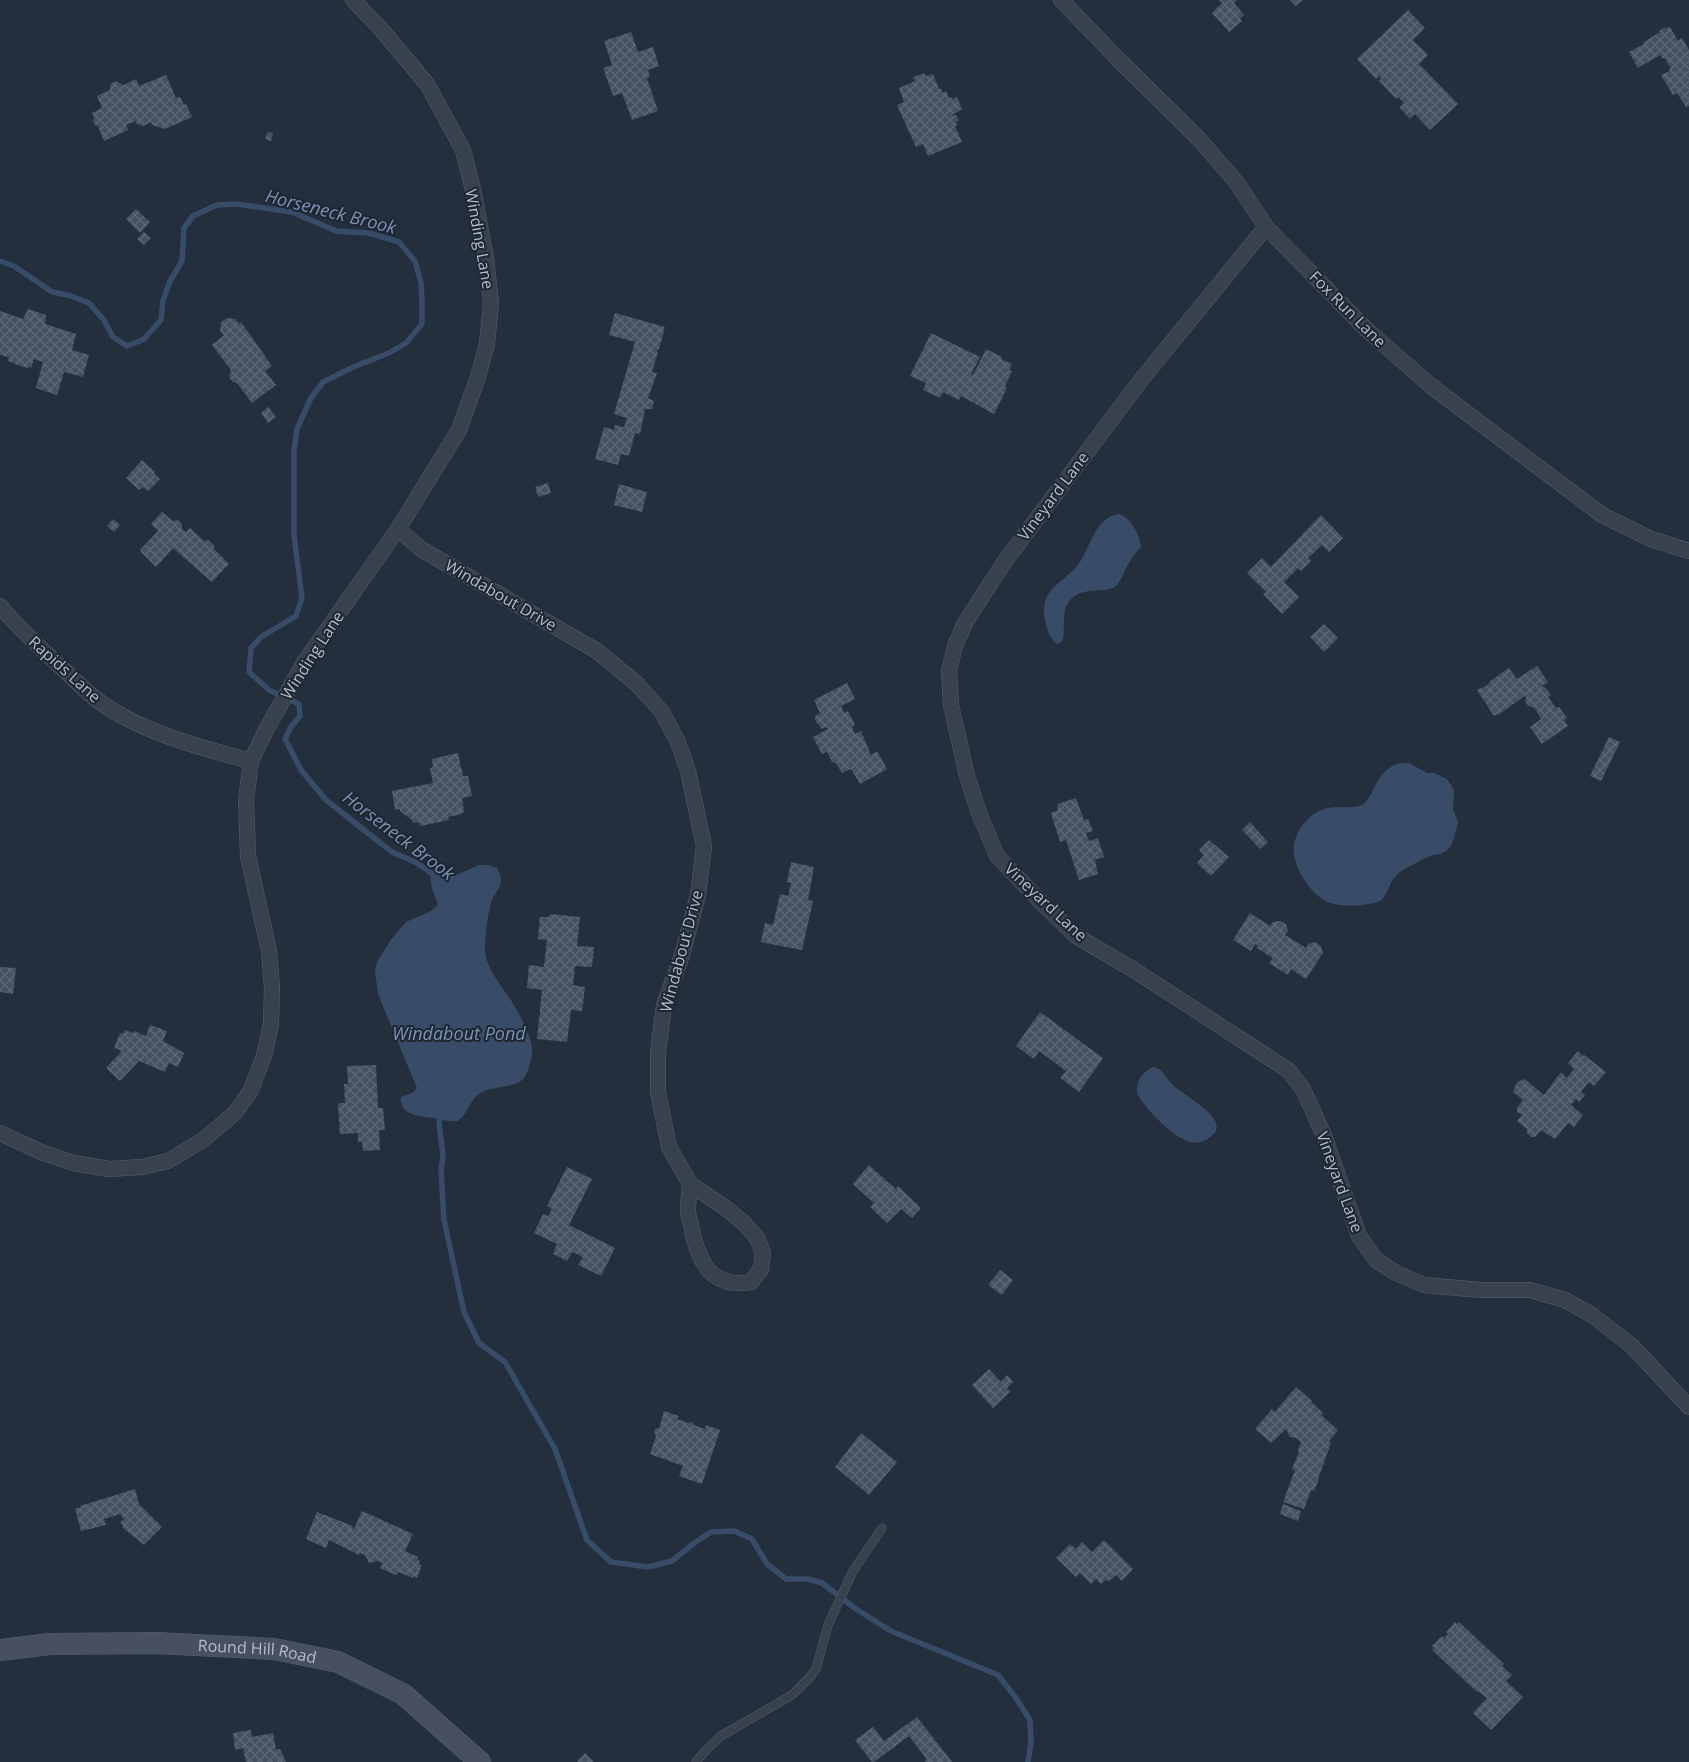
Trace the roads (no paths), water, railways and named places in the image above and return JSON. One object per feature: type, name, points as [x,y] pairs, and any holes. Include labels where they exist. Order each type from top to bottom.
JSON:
[{"type":"street","name":"Winding Lane","points":[[0,1133],[41,1152],[73,1163],[109,1169],[142,1167],[168,1161],[203,1140],[235,1113],[251,1090],[264,1056],[271,1024],[272,987],[269,951],[248,856],[246,800],[251,761],[305,661],[398,529],[459,430],[478,377],[487,344],[491,303],[486,258],[474,194],[463,150],[426,84],[381,29],[353,0]]},
{"type":"street","name":"Fox Run Lane","points":[[1061,0],[1200,140],[1237,183],[1266,227],[1367,330],[1431,386],[1602,515],[1651,539],[1689,551]]},
{"type":"street","name":"Vineyard Lane","points":[[1266,227],[1141,380],[1004,561],[965,623],[954,646],[949,671],[951,705],[967,776],[979,813],[997,856],[1076,936],[1134,970],[1288,1070],[1303,1089],[1326,1138],[1359,1236],[1376,1260],[1396,1273],[1424,1285],[1481,1290],[1530,1290],[1565,1300],[1592,1315],[1632,1346],[1689,1407]]},
{"type":"street","name":"Windabout Drive","points":[[398,529],[421,549],[597,651],[636,684],[662,712],[678,742],[688,771],[704,846],[698,895],[682,955],[664,1005],[658,1052],[658,1092],[669,1147],[690,1184],[728,1209],[744,1222],[757,1238],[763,1253],[761,1269],[751,1282],[736,1284],[722,1281],[704,1267],[696,1248],[688,1212],[690,1184]]},
{"type":"street","name":"Rapids Lane","points":[[0,606],[19,628],[96,699],[121,715],[155,731],[210,750],[251,761]]},
{"type":"street","name":"Round Hill Road","points":[[0,1650],[50,1644],[156,1643],[274,1650],[338,1662],[403,1694],[480,1762]]},
{"type":"lane","points":[[696,1762],[721,1736],[792,1696],[810,1677],[816,1669],[828,1625],[846,1586],[882,1528]]},
{"type":"water","points":[[1119,514],[1127,519],[1134,528],[1141,547],[1130,561],[1116,586],[1107,590],[1084,592],[1072,598],[1064,613],[1062,642],[1057,644],[1050,635],[1046,624],[1044,612],[1048,595],[1080,562],[1099,526],[1111,516]]},
{"type":"water","points":[[1409,763],[1427,773],[1434,773],[1447,779],[1454,790],[1453,810],[1458,822],[1450,847],[1403,870],[1394,878],[1382,900],[1378,902],[1366,905],[1338,905],[1326,901],[1313,891],[1298,869],[1294,845],[1301,827],[1310,817],[1321,810],[1333,807],[1356,807],[1362,805],[1369,798],[1382,774],[1396,764]]},
{"type":"water","name":"Windabout Pond","points":[[479,865],[497,868],[500,874],[500,887],[493,898],[489,913],[485,949],[487,962],[515,1007],[526,1029],[531,1042],[531,1058],[527,1072],[522,1080],[518,1083],[484,1091],[479,1094],[458,1121],[417,1116],[403,1108],[401,1103],[401,1097],[414,1092],[417,1088],[378,994],[375,971],[377,962],[390,941],[406,922],[431,911],[438,905],[431,877],[440,872],[456,875]]},
{"type":"water","points":[[1153,1067],[1163,1072],[1175,1087],[1213,1117],[1216,1131],[1210,1137],[1197,1143],[1186,1140],[1170,1131],[1149,1110],[1139,1096],[1137,1087],[1141,1077]]},
{"type":"waterway","name":"Horseneck Brook","points":[[0,261],[14,266],[52,292],[68,295],[89,303],[104,320],[113,337],[127,346],[144,339],[161,320],[163,301],[169,283],[182,261],[184,228],[193,216],[217,205],[236,204],[292,212],[336,231],[369,233],[399,242],[415,261],[421,283],[422,324],[406,343],[389,353],[353,367],[323,382],[311,398],[297,429],[294,451],[294,535],[302,598],[296,616],[261,637],[251,648],[249,672],[269,690],[299,704],[300,716],[291,727],[285,739],[301,770],[326,800],[392,852],[417,863],[438,878]]},
{"type":"waterway","name":"Horseneck Brook","points":[[440,1112],[444,1220],[464,1312],[479,1343],[505,1362],[555,1449],[587,1540],[611,1562],[648,1567],[672,1561],[711,1532],[734,1531],[752,1539],[767,1564],[786,1579],[808,1579],[822,1583],[856,1609],[891,1631],[998,1675],[1030,1720],[1031,1742],[1028,1762]]}]
